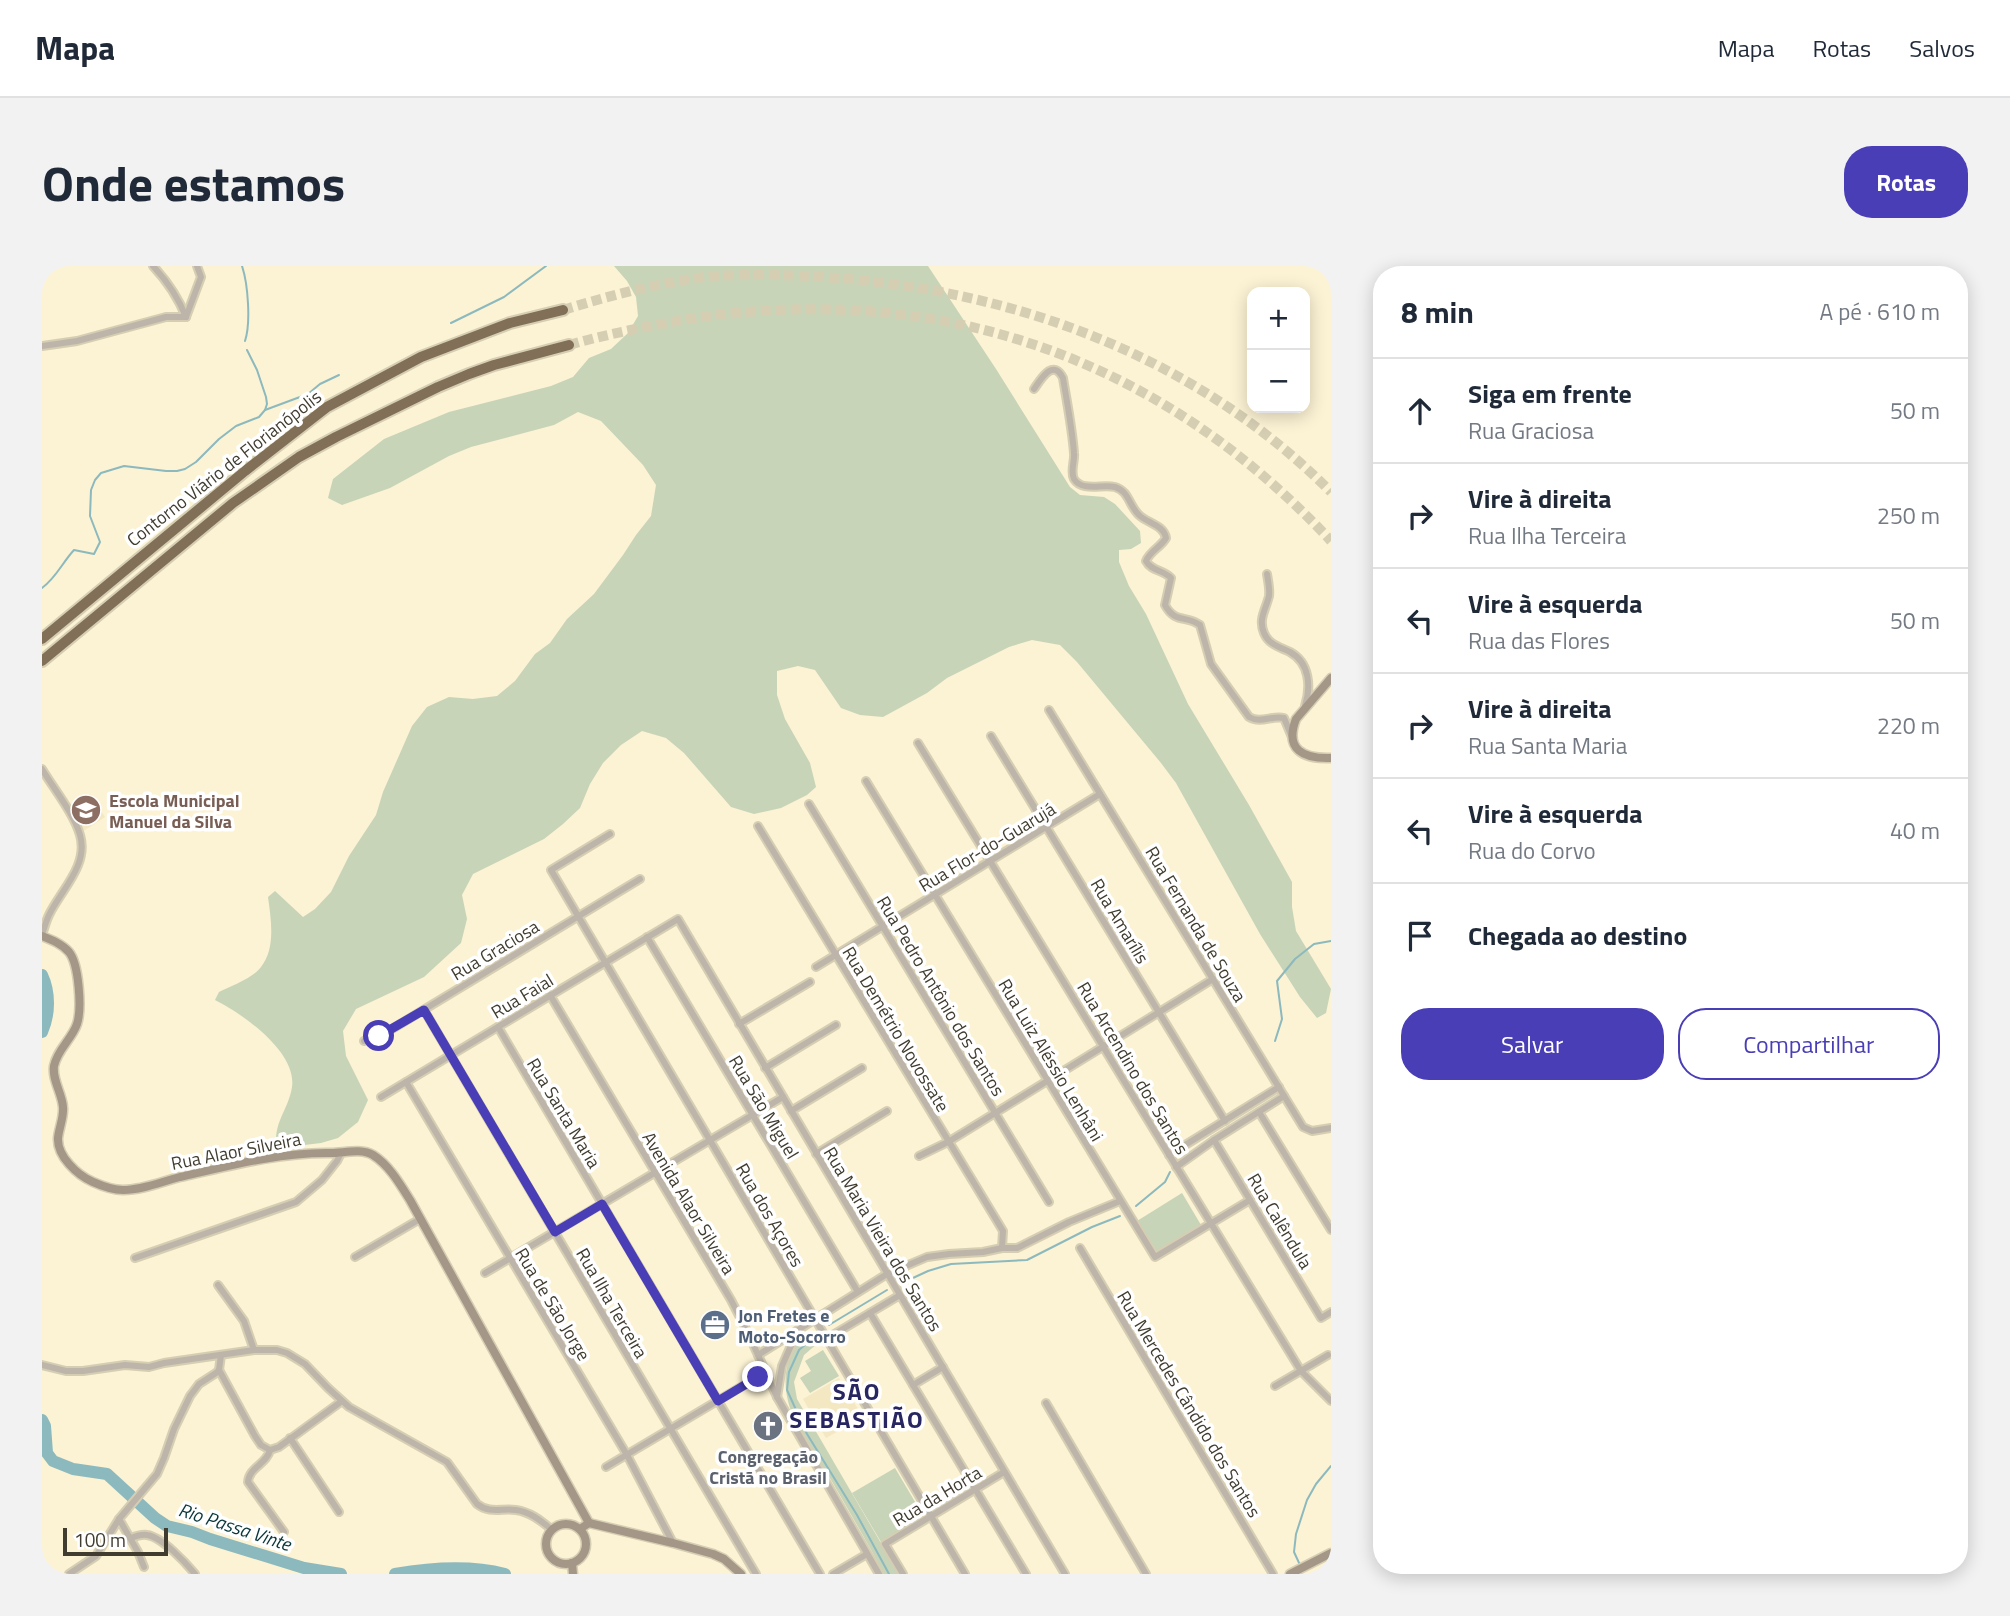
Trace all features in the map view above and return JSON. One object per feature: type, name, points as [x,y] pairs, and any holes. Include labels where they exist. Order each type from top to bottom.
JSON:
[{"type":"highway","name":"Contorno Viário de Florianópolis","points":[[42,639],[259,459],[327,407],[421,357],[510,323],[563,310]]},
{"type":"highway","name":"Contorno Viário de Florianópolis","points":[[42,661],[233,503],[299,457],[336,436],[469,374],[569,345]]},
{"type":"street","points":[[153,266],[170,285],[186,317]]},
{"type":"street","points":[[186,317],[201,277],[197,266]]},
{"type":"street","points":[[42,345],[77,341],[166,317],[186,317]]},
{"type":"street","points":[[1034,389],[1050,370],[1059,371],[1063,378],[1073,437],[1073,477],[1087,487],[1108,486],[1121,489],[1140,516],[1163,530],[1166,538],[1146,561],[1150,567],[1171,578],[1165,605],[1168,611],[1180,619],[1195,621],[1200,625],[1211,664],[1249,717],[1259,720],[1284,718],[1301,754],[1310,758],[1331,758]]},
{"type":"street","points":[[1267,574],[1269,593],[1262,615],[1262,626],[1271,643],[1294,654],[1304,665],[1309,688],[1304,708]]},
{"type":"street","points":[[1292,739],[1293,726],[1304,708],[1331,678]]},
{"type":"street","name":"Rua Fernanda de Souza","points":[[1049,710],[1306,1130],[1331,1128]]},
{"type":"street","name":"Rua Amarílis","points":[[992,736],[1225,1121]]},
{"type":"street","name":"Rua Arcendino dos Santos","points":[[918,743],[1301,1371],[1331,1401]]},
{"type":"street","points":[[42,769],[45,779],[75,823],[82,849],[76,869],[50,913],[42,936]]},
{"type":"street","name":"Rua Luiz Aléssio Lenhâni","points":[[866,781],[1155,1257],[1250,1200]]},
{"type":"street","name":"Rua Flor-do-Guarujá","points":[[816,967],[1100,794]]},
{"type":"street","name":"Rua Pedro Antônio dos Santos","points":[[809,804],[1049,1202]]},
{"type":"street","name":"Rua Demétrio Novossate","points":[[758,826],[1003,1231],[1002,1248]]},
{"type":"street","name":"Rua dos Açores","points":[[610,834],[551,870],[965,1574]]},
{"type":"street","name":"Rua Graciosa","points":[[364,1041],[387,1032],[640,879]]},
{"type":"street","name":"Rua Faial","points":[[381,1097],[678,919]]},
{"type":"street","name":"Rua Maria Vieira dos Santos","points":[[678,919],[1065,1574]]},
{"type":"street","name":"Rua Alaor Silveira","points":[[42,936],[59,943],[67,950],[73,958],[76,972],[79,1003],[77,1024],[56,1058],[54,1075],[63,1110],[59,1148],[69,1164],[86,1179],[107,1188],[131,1190],[200,1172],[296,1154],[369,1153],[381,1161],[398,1181],[420,1219],[589,1523]]},
{"type":"street","name":"Rua São Miguel","points":[[647,937],[858,1292]]},
{"type":"street","points":[[919,1156],[948,1142],[1213,979]]},
{"type":"street","points":[[739,1024],[810,982]]},
{"type":"street","name":"Avenida Alaor Silveira","points":[[550,995],[731,1300],[777,1397],[879,1574]]},
{"type":"street","name":"Rua Ilha Terceira","points":[[424,1010],[756,1574]]},
{"type":"street","points":[[765,1068],[836,1025]]},
{"type":"street","name":"Rua Santa Maria","points":[[498,1027],[820,1574]]},
{"type":"street","points":[[791,1111],[862,1068]]},
{"type":"street","name":"Rua de São Jorge","points":[[407,1082],[627,1455],[673,1543]]},
{"type":"street","points":[[1169,1155],[1279,1087]]},
{"type":"street","points":[[1176,1167],[1284,1096]]},
{"type":"street","points":[[485,1273],[783,1097]]},
{"type":"street","points":[[816,1154],[887,1111]]},
{"type":"street","points":[[1259,1112],[1331,1230]]},
{"type":"street","name":"Rua Calêndula","points":[[1214,1140],[1321,1318],[1331,1312]]},
{"type":"street","points":[[135,1258],[296,1202],[322,1180],[341,1153]]},
{"type":"street","points":[[758,1355],[887,1273],[927,1257],[1017,1248],[1120,1201]]},
{"type":"street","points":[[355,1257],[420,1219]]},
{"type":"street","name":"Rua Mercedes Cândido dos Santos","points":[[1080,1248],[1273,1574]]},
{"type":"street","points":[[218,1285],[244,1321],[254,1350]]},
{"type":"street","points":[[826,1339],[900,1295]]},
{"type":"street","points":[[870,1313],[1026,1574]]},
{"type":"street","points":[[777,1397],[782,1366],[797,1330]]},
{"type":"street","points":[[42,1365],[66,1371],[125,1365],[149,1367],[254,1350],[277,1350],[296,1357],[342,1401],[363,1416],[447,1462],[477,1504],[484,1509],[517,1510],[539,1519],[551,1529]]},
{"type":"street","points":[[221,1355],[219,1370],[254,1436],[261,1445],[271,1450]]},
{"type":"street","points":[[1275,1386],[1328,1355]]},
{"type":"street","points":[[913,1385],[943,1367]]},
{"type":"street","points":[[69,1574],[96,1556],[119,1519],[161,1467],[174,1429],[195,1388],[219,1370]]},
{"type":"street","points":[[606,1467],[766,1372]]},
{"type":"street","points":[[284,1532],[248,1482],[250,1473],[267,1458],[271,1450],[342,1401]]},
{"type":"street","points":[[1046,1403],[1146,1574]]},
{"type":"street","points":[[290,1438],[339,1512]]},
{"type":"street","name":"Rua da Horta","points":[[903,1574],[885,1544],[1004,1472]]},
{"type":"street","points":[[119,1519],[144,1567]]},
{"type":"street","points":[[565,1523],[580,1529],[586,1540],[582,1556],[572,1563],[560,1563],[550,1556],[545,1540],[551,1529],[565,1523]]},
{"type":"street","points":[[580,1529],[589,1523],[713,1554],[724,1559],[741,1574]]},
{"type":"street","points":[[131,1538],[144,1535],[155,1538],[195,1574]]},
{"type":"street","points":[[833,1574],[867,1553]]},
{"type":"street","points":[[1290,1574],[1331,1553]]},
{"type":"street","points":[[572,1563],[573,1574]]},
{"type":"shaded area","name":"Escola Municipal Manuel da Silva","points":[[90,794],[105,817],[82,832],[68,805]]},
{"type":"shaded area","points":[[839,1378],[863,1417],[826,1438],[803,1399]]},
{"type":"green space","points":[[614,266],[928,266],[1070,487],[1080,495],[1104,497],[1115,504],[1140,531],[1141,543],[1131,549],[1119,550],[1119,562],[1188,704],[1292,882],[1296,931],[1331,989],[1326,1013],[1317,1018],[1300,997],[1260,934],[1176,783],[1060,645],[1032,640],[1009,647],[947,678],[927,693],[883,717],[860,715],[841,708],[815,670],[798,666],[777,671],[777,695],[785,719],[810,763],[816,787],[807,795],[781,808],[754,814],[731,807],[684,753],[666,738],[642,731],[621,745],[603,763],[580,808],[563,824],[544,839],[473,874],[462,895],[467,919],[461,943],[424,977],[356,1009],[343,1031],[346,1056],[368,1100],[358,1122],[338,1138],[321,1143],[296,1146],[276,1140],[278,1126],[292,1087],[286,1061],[253,1024],[215,1000],[219,992],[253,975],[266,959],[271,942],[268,897],[275,891],[303,917],[315,909],[331,892],[349,856],[376,815],[383,792],[412,726],[427,707],[449,697],[473,699],[497,696],[515,681],[535,654],[550,643],[567,619],[594,594],[623,555],[651,516],[656,485],[643,465],[601,421],[578,412],[554,425],[471,447],[390,488],[342,505],[328,498],[333,479],[384,439],[449,412],[551,386],[573,377],[589,358],[611,349],[628,333],[638,316],[636,297]]},
{"type":"green space","points":[[1182,1193],[1201,1225],[1157,1253],[1137,1221]]},
{"type":"green space","points":[[810,1332],[818,1343],[804,1355],[794,1382],[797,1399],[899,1574],[884,1574],[793,1417],[786,1383],[787,1366],[795,1345]]},
{"type":"green space","points":[[823,1350],[839,1376],[810,1393],[800,1378],[811,1371],[805,1361]]},
{"type":"green space","points":[[895,1468],[924,1517],[881,1542],[852,1493]]},
{"type":"waterway","name":"Rio Passa Vinte","points":[[242,266],[248,304],[245,341]]},
{"type":"waterway","points":[[451,323],[504,297],[546,266]]},
{"type":"waterway","name":"Rio Passa Vinte","points":[[42,588],[74,550],[94,554],[100,542],[90,516],[91,490],[101,473],[124,466],[166,471],[185,469],[236,426],[259,417],[265,410],[266,397],[247,350]]},
{"type":"waterway","points":[[265,410],[308,394],[320,384],[339,375]]},
{"type":"waterway","points":[[1275,1041],[1282,1019],[1277,981],[1295,959],[1314,944],[1331,941]]},
{"type":"waterway","name":"Rio Passa Vinte","points":[[42,975],[48,1003],[42,1032]]},
{"type":"waterway","points":[[1136,1206],[1165,1182],[1170,1172]]},
{"type":"waterway","points":[[900,1284],[951,1264],[1027,1260],[1120,1216]]},
{"type":"waterway","points":[[829,1325],[887,1290]]},
{"type":"waterway","points":[[814,1337],[799,1350],[789,1372],[787,1390],[807,1434],[857,1515],[889,1574]]},
{"type":"waterway","name":"Rio Passa Vinte","points":[[42,1420],[47,1453],[53,1461],[73,1469],[107,1474],[167,1526],[304,1568],[341,1574]]},
{"type":"waterway","name":"Rio Passa Vinte","points":[[42,1440],[46,1444]]},
{"type":"waterway","points":[[1300,1565],[1294,1552],[1296,1534],[1307,1500],[1331,1466]]},
{"type":"waterway","name":"Rio Passa Vinte","points":[[395,1574],[450,1568],[505,1574]]},
{"type":"tunnel","points":[[563,310],[637,290],[712,276],[797,276],[882,283],[965,297],[1046,319],[1124,349],[1198,388],[1267,436],[1331,492]]},
{"type":"tunnel","points":[[569,345],[683,320],[776,310],[866,311],[953,323],[1036,345],[1116,379],[1192,422],[1264,476],[1331,541]]},
{"type":"place","name":"Escola Municipal Manuel da Silva","points":[[86,810]]},
{"type":"place","name":"Jon Fretes e Moto-Socorro","points":[[715,1325]]},
{"type":"place","name":"Congregação Cristã no Brasil","points":[[768,1426]]},
{"type":"district","name":"SÃO SEBASTIÃO","points":[[857,1405]]},
{"type":"route","points":[[379,1036],[424,1010],[555,1232],[602,1204],[718,1401],[758,1377]]}]
